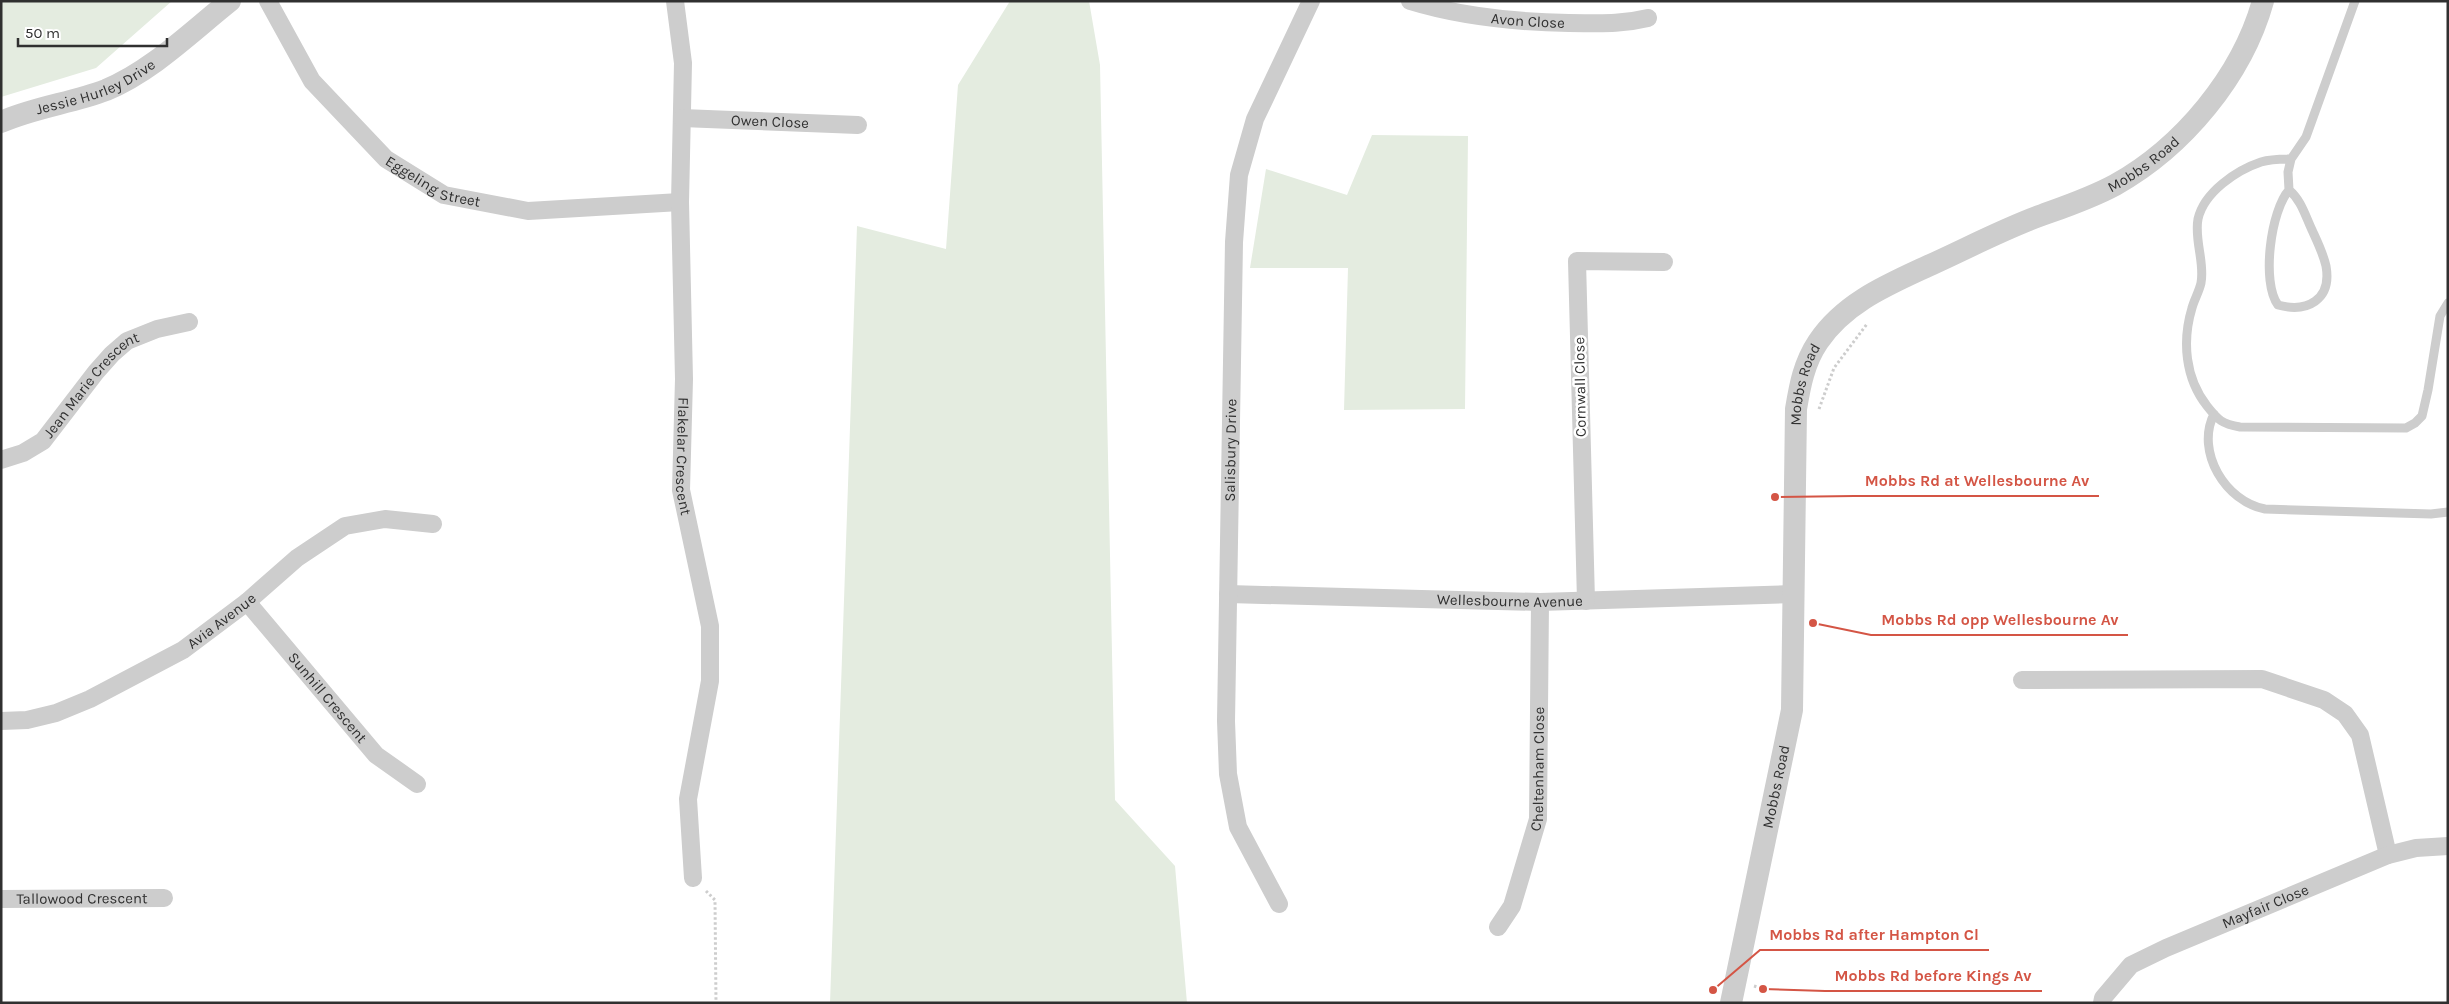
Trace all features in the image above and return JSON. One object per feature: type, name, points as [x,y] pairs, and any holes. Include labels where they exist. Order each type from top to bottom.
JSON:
[{"type":"street","name":"Jessie Hurley Drive","points":[[1,122],[33,110],[90,96],[123,82],[150,64],[230,1]]},
{"type":"street","name":"Eggeling Street","points":[[268,1],[312,81],[386,159],[444,195],[528,211],[680,202]]},
{"type":"street","name":"Flakelar Crescent","points":[[675,1],[683,62],[680,202],[684,379],[681,490],[710,626],[710,681],[688,799],[693,878]]},
{"type":"street","name":"Salisbury Drive","points":[[1279,904],[1238,828],[1228,774],[1226,721],[1234,242],[1239,174],[1255,119],[1311,1]]},
{"type":"street","name":"Avon Close","points":[[1410,1],[1442,11],[1477,18],[1622,24],[1648,18]]},
{"type":"street","name":"Mobbs Road","points":[[1731,1003],[1789,730],[1793,691],[1796,409],[1800,383],[1807,361],[1834,322],[1855,303],[1885,286],[2041,215],[2080,202],[2114,186],[2146,165],[2179,136],[2224,84],[2244,51],[2257,22],[2262,1]]},
{"type":"street","name":"Owen Close","points":[[682,118],[858,125]]},
{"type":"street","name":"Cornwall Close","points":[[1586,601],[1577,261],[1664,262]]},
{"type":"street","name":"Jean Marie Crescent","points":[[1,460],[23,453],[43,441],[96,372],[127,341],[157,328],[188,322]]},
{"type":"street","name":"Avia Avenue","points":[[1,721],[27,720],[56,713],[90,699],[183,650],[247,602],[297,558],[345,526],[385,519],[433,524]]},
{"type":"street","name":"Wellesbourne Avenue","points":[[1228,594],[1540,602],[1794,594]]},
{"type":"street","name":"Sunhill Crescent","points":[[247,602],[376,755],[416,784]]},
{"type":"street","name":"Cheltenham Close","points":[[1498,927],[1512,906],[1538,819],[1540,602]]},
{"type":"street","points":[[2022,680],[2262,678],[2284,688],[2324,700],[2346,714],[2360,735],[2388,855]]},
{"type":"street","name":"Mayfair Close","points":[[2102,1003],[2131,965],[2166,948],[2388,855],[2416,848],[2448,846]]},
{"type":"street","name":"Tallowood Crescent","points":[[1,899],[164,898]]},
{"type":"lane","points":[[2289,190],[2298,197],[2322,254],[2326,278],[2321,297],[2314,303],[2291,309],[2278,305],[2273,298],[2270,289],[2268,260],[2281,199],[2289,190],[2288,172],[2291,159],[2306,137],[2355,1]]},
{"type":"lane","points":[[2291,159],[2261,162],[2223,184],[2203,206],[2198,219],[2201,283],[2191,309],[2187,356],[2193,383],[2201,398],[2225,425],[2240,427],[2406,428],[2422,416],[2440,316],[2448,303]]},
{"type":"lane","points":[[2214,414],[2208,435],[2218,474],[2226,487],[2251,506],[2265,509],[2431,514],[2448,512]]},
{"type":"path","points":[[1818,417],[1822,396],[1834,368],[1857,335],[1874,318]]},
{"type":"path","points":[[693,878],[715,900],[716,1003]]},
{"type":"path","points":[[1755,995],[1758,979]]},
{"type":"path","points":[[1757,987],[1763,989]]},
{"type":"shaded area","points":[[1,1],[172,1],[96,68],[1,97]]},
{"type":"shaded area","points":[[1010,1],[1089,1],[1100,65],[1115,800],[1175,866],[1187,1003],[830,1003],[857,226],[946,249],[958,85]]},
{"type":"shaded area","points":[[1372,135],[1468,136],[1465,409],[1344,410],[1348,268],[1250,268],[1266,169],[1347,195]]},
{"type":"place","name":"Mobbs Rd at Wellesbourne Av","points":[[1775,497]]},
{"type":"place","name":"Mobbs Rd opp Wellesbourne Av","points":[[1813,623]]},
{"type":"place","name":"Mobbs Rd before Kings Av","points":[[1763,989]]},
{"type":"place","name":"Mobbs Rd after Hampton Cl","points":[[1713,990]]}]
